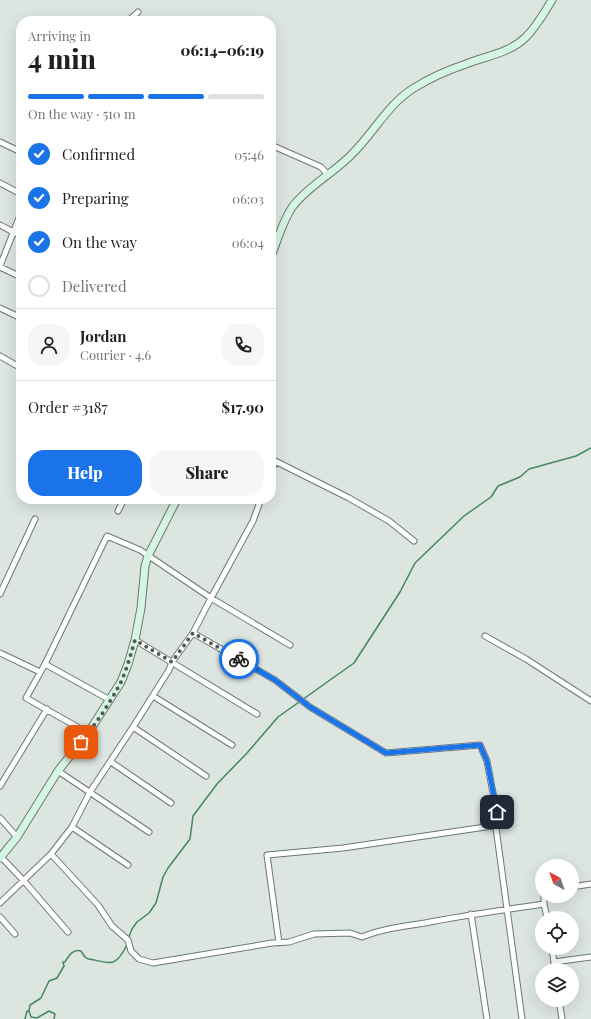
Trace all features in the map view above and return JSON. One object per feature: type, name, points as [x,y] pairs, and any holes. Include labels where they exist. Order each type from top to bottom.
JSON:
[{"type":"street","points":[[276,244],[285,221],[293,207],[306,192],[355,152],[401,97],[414,88],[439,75],[466,63],[501,53],[515,46],[526,38],[539,22],[552,0]]},
{"type":"street","points":[[134,16],[138,12]]},
{"type":"street","points":[[0,142],[16,150]]},
{"type":"street","points":[[276,147],[321,167],[328,175]]},
{"type":"street","points":[[0,184],[16,192]]},
{"type":"street","points":[[0,225],[14,232]]},
{"type":"street","points":[[16,227],[0,266],[16,274]]},
{"type":"street","points":[[0,308],[16,316]]},
{"type":"street","points":[[0,356],[16,365]]},
{"type":"street","points":[[276,462],[349,498],[389,521],[414,541]]},
{"type":"street","points":[[118,511],[122,504]]},
{"type":"street","points":[[68,932],[1,857],[17,837],[58,770],[88,733],[121,682],[135,640],[141,608],[145,566],[148,556],[174,504]]},
{"type":"street","points":[[0,903],[51,854],[72,827],[90,792],[134,728],[169,670],[172,662],[193,633],[253,521],[259,504]]},
{"type":"street","points":[[0,594],[35,519]]},
{"type":"street","points":[[88,733],[26,698],[45,664],[107,536],[140,550],[212,598],[290,645]]},
{"type":"street","points":[[193,633],[275,680],[310,707],[386,753],[480,745],[487,761],[499,825],[496,828],[522,1019]]},
{"type":"street","points":[[485,636],[526,659],[591,701]]},
{"type":"street","points":[[135,640],[256,714]]},
{"type":"street","points":[[0,654],[40,672]]},
{"type":"street","points":[[45,664],[110,700]]},
{"type":"street","points":[[153,696],[232,745]]},
{"type":"street","points":[[0,786],[47,709]]},
{"type":"street","points":[[134,728],[206,776]]},
{"type":"street","points":[[111,762],[171,803]]},
{"type":"street","points":[[58,770],[149,832]]},
{"type":"street","points":[[0,773],[7,775]]},
{"type":"street","points":[[0,818],[17,837]]},
{"type":"street","points":[[279,943],[267,855],[343,848],[499,825]]},
{"type":"street","points":[[72,827],[128,865]]},
{"type":"street","points":[[51,854],[98,905],[112,926],[128,940],[131,951],[139,959],[153,963],[289,942],[314,934],[350,933],[362,937],[377,931],[471,914],[544,904],[546,911]]},
{"type":"street","points":[[579,886],[591,884]]},
{"type":"street","points":[[471,914],[487,1019]]},
{"type":"street","points":[[0,917],[15,934]]},
{"type":"street","points":[[553,955],[554,962],[591,957]]},
{"type":"street","points":[[560,1007],[562,1019]]},
{"type":"waterway","points":[[128,939],[137,922],[149,913],[156,903],[163,877],[190,839],[193,816],[217,784],[247,753],[278,717],[354,663],[400,592],[415,563],[464,516],[491,497],[498,486],[520,477],[529,469],[576,456],[591,448]]},
{"type":"waterway","points":[[29,1011],[30,1005],[41,998],[49,981],[57,978],[64,966],[63,962],[65,962],[73,952],[81,951],[88,959],[111,962],[119,958],[127,945]]},
{"type":"waterway","points":[[25,1019],[27,1011],[29,1011],[31,1017],[37,1018],[49,1011],[55,1014],[54,1019]]},
{"type":"way so far","points":[[81,742],[121,682],[135,640],[172,662],[193,633],[239,659]]},
{"type":"route","points":[[239,659],[275,680],[310,707],[386,753],[480,745],[487,761],[497,812]]}]
